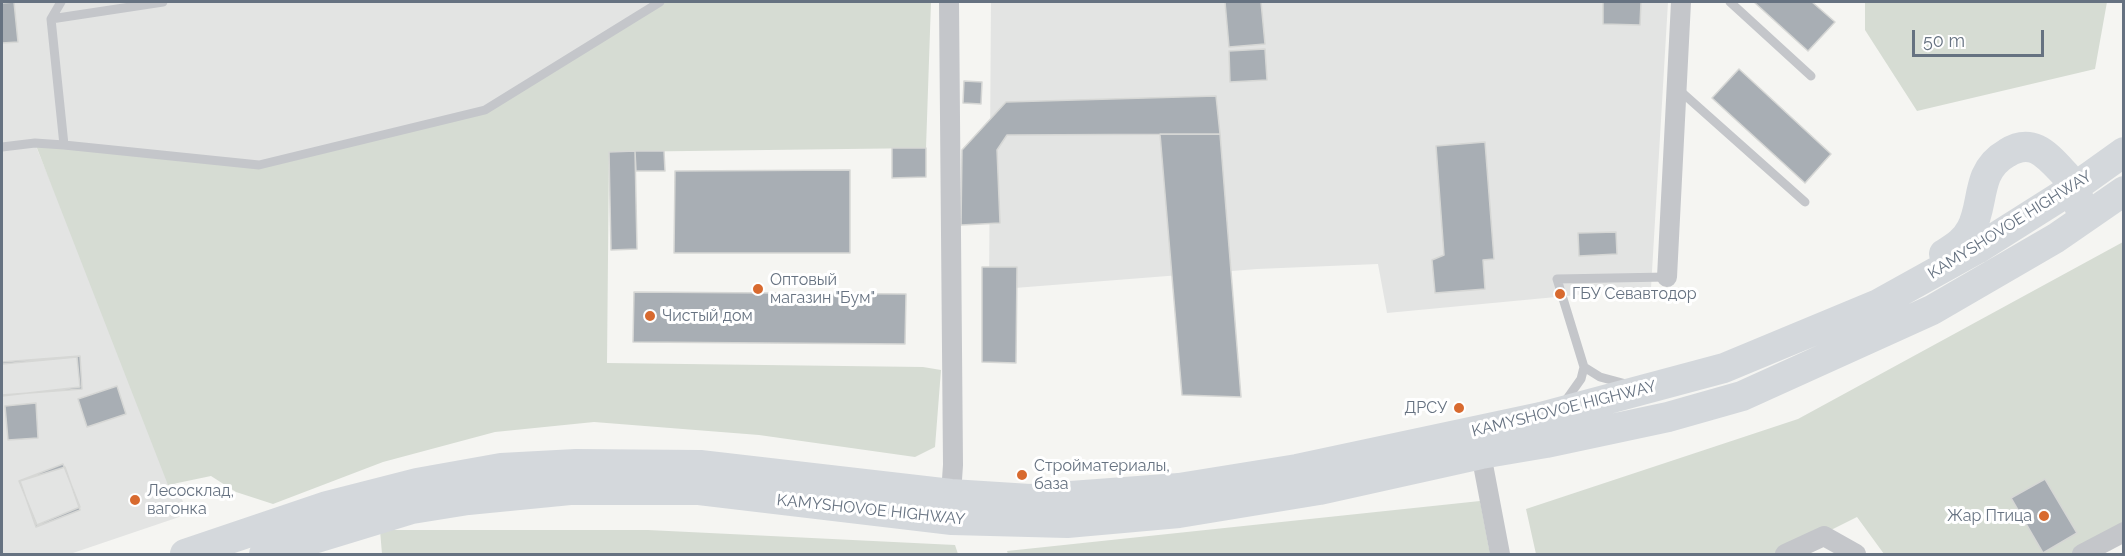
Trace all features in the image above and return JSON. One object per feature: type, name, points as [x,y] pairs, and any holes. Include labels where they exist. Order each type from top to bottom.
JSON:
[{"type":"main road","points":[[1878,304],[1906,277],[1957,246],[1965,238],[1976,217],[1986,175],[2003,155],[2015,148],[2025,146],[2036,149],[2046,155],[2075,188],[2079,206],[2076,213],[2016,254],[1994,275]]},
{"type":"main road","name":"KAMYSHOVOE HIGHWAY","points":[[185,555],[327,506],[417,483],[501,468],[576,464],[700,465],[951,494],[1030,499],[1179,488],[1297,469],[1557,413],[1724,368],[1878,304],[1977,249],[2075,188],[2124,152]]},
{"type":"main road","name":"KAMYSHOVOE HIGHWAY","points":[[264,555],[412,509],[468,500],[570,490],[699,490],[952,520],[1067,523],[1179,513],[1319,490],[1481,454],[1546,443],[1668,417],[1742,396],[1932,310],[2056,238],[2124,191]]},
{"type":"street","name":"KAMYSHOVOE HIGHWAY","points":[[949,2],[953,465],[951,494]]},
{"type":"street","points":[[1667,277],[1681,2]]},
{"type":"street","name":"KAMYSHOVOE HIGHWAY","points":[[1481,454],[1500,555]]},
{"type":"street","points":[[2082,555],[2124,532]]},
{"type":"street","points":[[1785,555],[1824,536],[1856,555]]},
{"type":"lane","points":[[61,2],[51,18],[64,145]]},
{"type":"lane","points":[[51,18],[163,2]]},
{"type":"lane","points":[[2,147],[35,143],[64,145],[259,165],[485,110],[660,2]]},
{"type":"lane","points":[[1730,2],[1811,76]]},
{"type":"lane","points":[[1678,90],[1805,202]]},
{"type":"lane","points":[[1557,413],[1581,379],[1584,367],[1557,279],[1667,277]]},
{"type":"lane","points":[[1584,367],[1600,377],[1649,389]]},
{"type":"shaded area","points":[[2,2],[660,2],[485,110],[259,165],[35,144],[188,514],[70,554],[2,554]]},
{"type":"shaded area","points":[[660,2],[931,2],[926,148],[609,152],[607,363],[923,367],[941,370],[935,447],[915,457],[759,435],[594,422],[495,432],[383,462],[273,504],[236,492],[211,476],[168,485],[35,143],[259,165],[485,110]]},
{"type":"shaded area","points":[[991,2],[1668,2],[1651,288],[1387,313],[1378,264],[1257,269],[989,290]]},
{"type":"shaded area","points":[[1865,2],[2107,2],[2095,69],[1917,111],[1865,30]]},
{"type":"shaded area","points":[[2123,242],[2123,532],[2080,554],[1884,554],[1857,517],[1783,554],[1536,554],[1526,509],[1798,419]]},
{"type":"shaded area","points":[[1480,501],[1490,554],[1008,554],[1007,551]]},
{"type":"shaded area","points":[[380,530],[648,530],[955,545],[958,554],[382,554]]},
{"type":"building","points":[[14,2],[18,42],[2,43],[2,3]]},
{"type":"building","points":[[1225,2],[1261,2],[1265,44],[1229,47]]},
{"type":"building","points":[[1603,2],[1641,2],[1640,25],[1603,24]]},
{"type":"building","points":[[1754,2],[1812,2],[1835,22],[1808,51]]},
{"type":"building","points":[[1265,49],[1267,80],[1230,82],[1229,51]]},
{"type":"building","points":[[1739,69],[1831,154],[1805,183],[1712,98]]},
{"type":"building","points":[[964,81],[982,82],[981,104],[963,103]]},
{"type":"building","points":[[1216,96],[1220,134],[1007,135],[997,150],[1000,223],[961,225],[962,150],[1006,102]]},
{"type":"building","points":[[1160,134],[1220,134],[1241,397],[1182,395]]},
{"type":"building","points":[[1485,142],[1494,259],[1483,260],[1485,289],[1435,293],[1432,260],[1444,255],[1436,146]]},
{"type":"building","points":[[892,148],[926,148],[926,177],[892,178]]},
{"type":"building","points":[[635,151],[664,151],[665,171],[636,171]]},
{"type":"building","points":[[635,151],[637,249],[611,250],[609,152]]},
{"type":"building","points":[[850,170],[850,253],[674,253],[675,171]]},
{"type":"building","points":[[1616,232],[1617,254],[1579,256],[1578,233]]},
{"type":"building","points":[[982,267],[1017,267],[1016,363],[982,362]]},
{"type":"building","points":[[634,292],[906,294],[905,344],[633,342]]},
{"type":"building","points":[[80,356],[82,389],[2,395],[2,362]]},
{"type":"building","points":[[77,357],[80,387],[2,396],[2,364]]},
{"type":"building","points":[[117,386],[126,414],[87,427],[78,399]]},
{"type":"building","points":[[36,403],[38,438],[8,440],[5,406]]},
{"type":"building","points":[[63,464],[80,507],[37,525],[19,481]]},
{"type":"building","points":[[65,467],[80,510],[36,527],[20,481]]},
{"type":"building","name":"Жар Птица","points":[[2045,479],[2077,533],[2043,553],[2011,498]]},
{"type":"place","name":"Оптовый магазин \"Бум\"","points":[[758,289]]},
{"type":"place","name":"ГБУ Севавтодор","points":[[1560,294]]},
{"type":"place","name":"Чистый дом","points":[[650,316]]},
{"type":"place","name":"ДРСУ","points":[[1459,408]]},
{"type":"place","name":"Стройматериалы, база","points":[[1022,475]]},
{"type":"place","name":"Лесосклад, вагонка","points":[[135,500]]},
{"type":"place","name":"Жар Птица","points":[[2044,516]]}]
